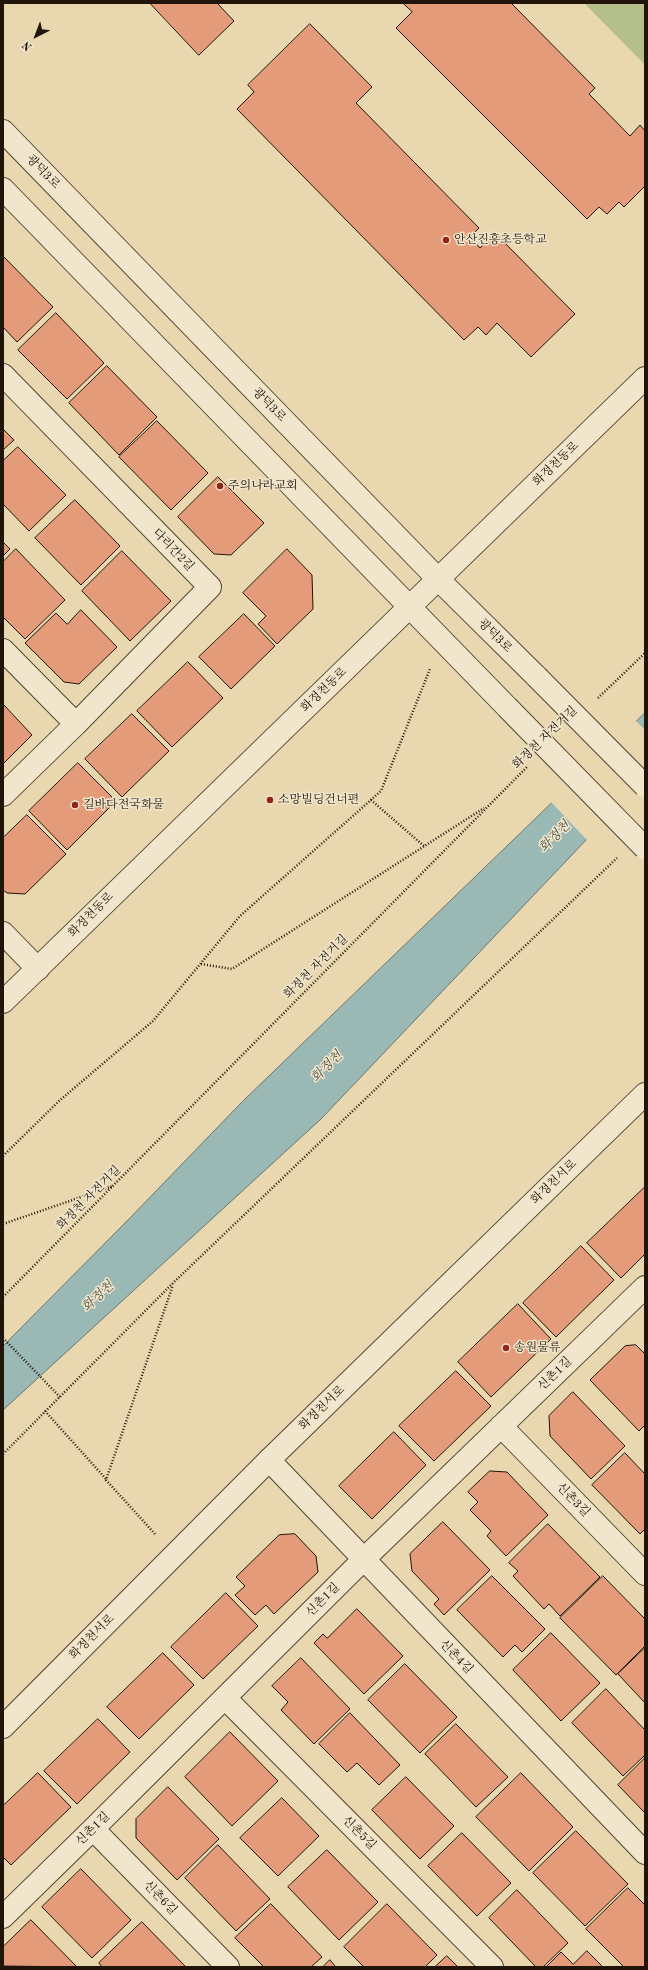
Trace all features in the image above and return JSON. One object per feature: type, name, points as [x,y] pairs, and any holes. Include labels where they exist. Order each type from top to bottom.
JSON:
[{"type":"street","name":"광덕3로","points":[[3,131],[438,579],[645,786]]},
{"type":"street","points":[[3,189],[645,848]]},
{"type":"street","name":"다리간2길","points":[[3,375],[210,587],[76,724],[3,795]]},
{"type":"street","name":"화정천동로","points":[[3,1002],[645,378]]},
{"type":"street","points":[[3,650],[76,724]]},
{"type":"street","points":[[3,933],[38,969]]},
{"type":"street","name":"화정천서로","points":[[3,1727],[268,1460],[645,1094]]},
{"type":"street","name":"신촌1길","points":[[3,1917],[226,1698],[363,1560],[501,1426],[642,1295]]},
{"type":"street","name":"신촌3길","points":[[501,1426],[645,1574]]},
{"type":"street","name":"신촌4길","points":[[268,1460],[645,1853]]},
{"type":"street","name":"신촌5길","points":[[226,1698],[492,1967]]},
{"type":"street","name":"신촌6길","points":[[93,1829],[228,1967]]},
{"type":"path","points":[[3,1156],[59,1101],[153,1021],[240,916],[381,791],[441,640]]},
{"type":"path","points":[[595,702],[645,652]]},
{"type":"path","name":"화정천 자전거길","points":[[3,1297],[533,762]]},
{"type":"path","points":[[371,800],[424,846]]},
{"type":"path","points":[[201,964],[232,969],[488,806]]},
{"type":"path","points":[[3,1454],[174,1283],[623,852]]},
{"type":"path","points":[[3,1224],[114,1185]]},
{"type":"path","points":[[106,1480],[174,1283]]},
{"type":"path","points":[[3,1338],[60,1397]]},
{"type":"path","points":[[45,1411],[173,1555]]},
{"type":"green space","points":[[584,3],[645,3],[645,65]]},
{"type":"water","name":"화정천","points":[[645,713],[645,778],[321,1119],[3,1410],[3,1346],[242,1102]]},
{"type":"pier","points":[[635,720],[645,730],[645,781],[588,841],[550,801]]},
{"type":"building","points":[[150,3],[217,3],[234,21],[199,55]]},
{"type":"building","points":[[403,3],[511,3],[595,88],[589,94],[630,136],[640,125],[645,131],[645,186],[624,207],[619,202],[607,214],[599,207],[587,219],[396,28],[412,12]]},
{"type":"building","name":"안산진흥초등학교","points":[[310,24],[372,87],[356,103],[479,228],[470,237],[480,248],[495,233],[575,314],[531,357],[497,323],[486,335],[478,327],[464,340],[237,109],[254,92],[248,85]]},
{"type":"building","points":[[3,256],[53,307],[17,342],[3,327]]},
{"type":"building","points":[[56,313],[104,363],[67,399],[18,350]]},
{"type":"building","points":[[107,366],[157,417],[119,455],[69,403]]},
{"type":"building","points":[[157,421],[208,473],[171,510],[119,457]]},
{"type":"building","points":[[3,429],[14,440],[3,450]]},
{"type":"building","points":[[18,447],[66,495],[29,531],[3,504],[3,461]]},
{"type":"building","points":[[218,477],[264,523],[231,555],[214,554],[178,517]]},
{"type":"building","points":[[75,500],[120,546],[81,585],[35,538]]},
{"type":"building","points":[[3,542],[10,549],[3,556]]},
{"type":"building","points":[[16,549],[65,600],[25,639],[3,617],[3,562]]},
{"type":"building","points":[[287,549],[312,575],[313,609],[277,644],[258,624],[266,616],[243,593]]},
{"type":"building","points":[[122,551],[171,601],[130,641],[82,591]]},
{"type":"building","points":[[81,610],[117,647],[79,684],[64,682],[25,643],[56,613],[67,624]]},
{"type":"building","points":[[244,614],[275,646],[231,689],[199,657]]},
{"type":"building","points":[[188,662],[223,698],[172,747],[137,711]]},
{"type":"building","points":[[3,704],[32,735],[3,764]]},
{"type":"building","points":[[132,714],[169,751],[122,797],[85,759]]},
{"type":"building","points":[[78,763],[116,801],[67,850],[29,811]]},
{"type":"building","points":[[27,815],[66,854],[25,894],[7,893],[3,890],[3,838]]},
{"type":"building","points":[[645,1187],[645,1254],[621,1278],[587,1243]]},
{"type":"building","points":[[581,1246],[614,1280],[556,1337],[523,1303]]},
{"type":"building","points":[[518,1304],[551,1339],[491,1397],[458,1362]]},
{"type":"building","points":[[636,1345],[645,1354],[645,1425],[639,1431],[590,1380],[625,1346]]},
{"type":"building","points":[[456,1371],[491,1406],[434,1461],[399,1426]]},
{"type":"building","points":[[573,1392],[625,1446],[591,1479],[550,1436],[549,1416]]},
{"type":"building","points":[[394,1432],[426,1465],[372,1519],[339,1486]]},
{"type":"building","points":[[625,1453],[645,1474],[645,1529],[640,1534],[592,1485]]},
{"type":"building","points":[[490,1471],[507,1472],[548,1515],[506,1556],[487,1536],[491,1531],[470,1510],[478,1502],[468,1492]]},
{"type":"building","points":[[443,1522],[490,1570],[444,1615],[434,1604],[439,1599],[412,1571],[410,1554]]},
{"type":"building","points":[[548,1524],[600,1577],[560,1616],[549,1604],[544,1609],[513,1576],[518,1571],[509,1563]]},
{"type":"building","points":[[295,1534],[316,1556],[318,1572],[274,1614],[266,1605],[255,1615],[235,1595],[245,1586],[236,1577],[279,1535]]},
{"type":"building","points":[[492,1576],[545,1629],[522,1652],[515,1645],[503,1657],[457,1610]]},
{"type":"building","points":[[603,1576],[645,1619],[645,1646],[616,1675],[560,1618]]},
{"type":"building","points":[[226,1593],[258,1626],[203,1679],[171,1647]]},
{"type":"building","points":[[357,1609],[403,1656],[364,1694],[314,1643],[323,1634],[327,1638]]},
{"type":"building","points":[[551,1633],[600,1683],[561,1721],[513,1670]]},
{"type":"building","points":[[645,1648],[645,1703],[618,1674]]},
{"type":"building","points":[[163,1653],[194,1685],[139,1739],[107,1707]]},
{"type":"building","points":[[301,1658],[350,1709],[314,1744],[281,1710],[288,1702],[272,1686]]},
{"type":"building","points":[[405,1664],[457,1717],[420,1753],[368,1700]]},
{"type":"building","points":[[606,1689],[645,1730],[645,1755],[623,1776],[572,1723]]},
{"type":"building","points":[[350,1713],[400,1765],[379,1785],[357,1763],[347,1772],[319,1744]]},
{"type":"building","points":[[98,1719],[130,1752],[77,1804],[44,1771]]},
{"type":"building","points":[[456,1724],[508,1777],[476,1807],[425,1754]]},
{"type":"building","points":[[230,1732],[278,1781],[232,1826],[185,1777]]},
{"type":"building","points":[[645,1758],[645,1813],[618,1785]]},
{"type":"building","points":[[38,1773],[71,1807],[11,1865],[3,1857],[3,1806]]},
{"type":"building","points":[[521,1773],[573,1827],[529,1871],[476,1817]]},
{"type":"building","points":[[406,1777],[454,1826],[420,1859],[372,1810]]},
{"type":"building","points":[[168,1787],[219,1839],[177,1880],[136,1838],[136,1819]]},
{"type":"building","points":[[282,1798],[319,1836],[278,1876],[240,1838]]},
{"type":"building","points":[[576,1831],[628,1884],[585,1926],[533,1873]]},
{"type":"building","points":[[462,1833],[511,1883],[477,1916],[428,1866]]},
{"type":"building","points":[[218,1845],[270,1899],[236,1931],[185,1878]]},
{"type":"building","points":[[327,1850],[378,1902],[339,1940],[288,1887]]},
{"type":"building","points":[[81,1869],[131,1920],[92,1958],[42,1907]]},
{"type":"building","points":[[628,1888],[645,1905],[645,1967],[624,1967],[586,1929]]},
{"type":"building","points":[[517,1890],[568,1943],[543,1967],[536,1967],[489,1918]]},
{"type":"building","points":[[271,1904],[322,1957],[311,1967],[264,1967],[235,1938]]},
{"type":"building","points":[[387,1904],[437,1955],[425,1967],[364,1967],[344,1947]]},
{"type":"building","points":[[31,1920],[77,1967],[3,1966],[3,1947]]},
{"type":"building","points":[[142,1922],[186,1967],[102,1967],[99,1963]]},
{"type":"building","points":[[587,1951],[603,1967],[546,1967],[561,1952],[573,1964]]},
{"type":"building","points":[[447,1956],[458,1967],[435,1967]]},
{"type":"building","points":[[330,1960],[336,1967],[323,1967]]},
{"type":"place","name":"안산진흥초등학교","points":[[446,240]]},
{"type":"place","name":"주의나라교회","points":[[220,486]]},
{"type":"place","name":"소망빌딩건너편","points":[[270,800]]},
{"type":"place","name":"길바다전국화물","points":[[75,805]]},
{"type":"place","name":"송원물류","points":[[506,1348]]}]
